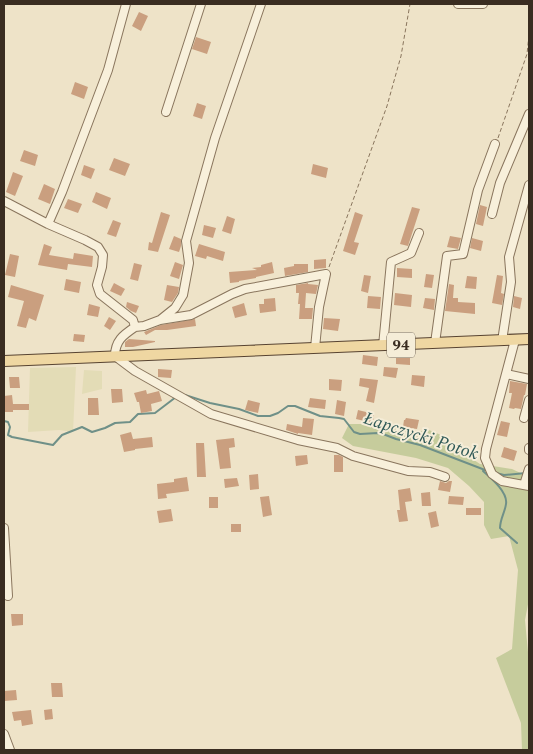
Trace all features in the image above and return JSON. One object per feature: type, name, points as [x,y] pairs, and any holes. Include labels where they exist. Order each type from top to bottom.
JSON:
[{"type":"main road","name":"94","points":[[4,361],[529,340]]},
{"type":"street","points":[[48,224],[108,70],[126,4]]},
{"type":"street","points":[[166,112],[201,4]]},
{"type":"street","points":[[160,320],[175,308],[183,296],[189,263],[186,241],[215,138],[261,4]]},
{"type":"street","points":[[458,4],[482,4]]},
{"type":"street","points":[[492,214],[500,183],[529,114]]},
{"type":"street","points":[[435,343],[447,256],[463,254],[478,190],[496,144]]},
{"type":"street","points":[[502,341],[511,282],[509,257],[529,186]]},
{"type":"street","points":[[4,201],[98,247],[103,255],[97,285],[100,294],[133,320],[135,327]]},
{"type":"street","points":[[383,346],[391,262],[411,253],[419,233]]},
{"type":"street","points":[[314,348],[318,307],[326,274],[245,289],[191,315],[160,320],[135,327],[120,338],[116,346],[115,356],[135,371],[211,414],[298,440],[337,448],[353,456],[408,471],[430,472],[445,477]]},
{"type":"street","points":[[515,340],[485,458],[492,474],[502,481],[527,485],[529,469]]},
{"type":"street","points":[[506,374],[529,379]]},
{"type":"street","points":[[524,418],[529,400]]},
{"type":"street","points":[[4,528],[8,596]]},
{"type":"street","points":[[4,734],[10,750]]},
{"type":"path","points":[[326,274],[387,106],[402,56],[410,4]]},
{"type":"path","points":[[496,144],[527,54],[529,35]]},
{"type":"shaded area","points":[[76,367],[73,432],[59,430],[28,432],[30,368]]},
{"type":"shaded area","points":[[84,370],[102,371],[102,389],[82,394]]},
{"type":"green space","points":[[349,424],[378,424],[413,432],[429,430],[448,438],[459,450],[480,464],[512,469],[529,477],[529,599],[525,620],[529,663],[529,750],[522,750],[521,723],[496,658],[512,649],[518,570],[509,536],[491,539],[484,525],[484,502],[448,468],[416,458],[353,446],[342,438]]},
{"type":"building","points":[[139,12],[148,16],[141,31],[132,26]]},
{"type":"building","points":[[196,37],[211,42],[207,54],[192,49]]},
{"type":"building","points":[[75,82],[88,87],[84,99],[71,94]]},
{"type":"building","points":[[197,103],[206,106],[202,119],[193,116]]},
{"type":"building","points":[[24,150],[38,155],[35,166],[20,161]]},
{"type":"building","points":[[114,158],[130,164],[125,176],[109,170]]},
{"type":"building","points":[[313,164],[328,168],[326,178],[311,174]]},
{"type":"building","points":[[84,165],[95,169],[91,179],[81,175]]},
{"type":"building","points":[[13,172],[23,176],[15,196],[6,192]]},
{"type":"building","points":[[44,184],[55,189],[50,204],[38,199]]},
{"type":"building","points":[[96,192],[111,198],[107,209],[92,202]]},
{"type":"building","points":[[68,199],[82,204],[78,213],[64,208]]},
{"type":"building","points":[[480,205],[487,207],[483,226],[476,224]]},
{"type":"building","points":[[412,207],[420,209],[408,246],[400,244]]},
{"type":"building","points":[[161,212],[170,215],[158,252],[148,250],[149,242],[152,243]]},
{"type":"building","points":[[355,212],[363,215],[354,242],[359,243],[355,255],[343,251]]},
{"type":"building","points":[[227,216],[235,219],[231,234],[222,231]]},
{"type":"building","points":[[113,220],[121,223],[116,237],[107,234]]},
{"type":"building","points":[[204,225],[216,228],[213,238],[202,235]]},
{"type":"building","points":[[174,236],[181,239],[179,252],[169,249]]},
{"type":"building","points":[[450,236],[461,238],[458,249],[447,247]]},
{"type":"building","points":[[472,238],[483,241],[481,251],[470,248]]},
{"type":"building","points":[[44,244],[52,247],[49,255],[73,259],[74,253],[93,256],[92,267],[68,264],[67,270],[38,265]]},
{"type":"building","points":[[199,244],[225,252],[223,261],[207,256],[206,259],[195,256]]},
{"type":"building","points":[[10,254],[19,256],[15,277],[5,275]]},
{"type":"building","points":[[326,259],[326,268],[314,269],[314,260]]},
{"type":"building","points":[[175,262],[183,265],[179,279],[170,276]]},
{"type":"building","points":[[272,262],[274,273],[230,283],[229,272],[257,270],[252,268],[261,267],[261,265]]},
{"type":"building","points":[[134,263],[142,265],[138,281],[130,279]]},
{"type":"building","points":[[294,264],[308,264],[308,272],[285,276],[284,268],[294,266]]},
{"type":"building","points":[[397,268],[412,269],[412,278],[397,277]]},
{"type":"building","points":[[426,274],[434,275],[432,288],[424,287]]},
{"type":"building","points":[[364,275],[371,276],[368,293],[361,291]]},
{"type":"building","points":[[497,275],[503,276],[501,293],[504,294],[502,305],[492,303]]},
{"type":"building","points":[[467,276],[477,277],[476,289],[465,288]]},
{"type":"building","points":[[66,279],[81,282],[79,293],[64,290]]},
{"type":"building","points":[[114,283],[125,289],[121,296],[110,291]]},
{"type":"building","points":[[308,283],[318,285],[316,294],[306,293],[305,308],[313,308],[312,319],[299,319],[300,304],[298,304],[299,293],[296,293],[296,285]]},
{"type":"building","points":[[449,284],[454,285],[453,298],[458,298],[458,302],[475,303],[475,314],[445,311]]},
{"type":"building","points":[[11,285],[44,295],[36,321],[29,318],[26,328],[17,326],[24,301],[8,297]]},
{"type":"building","points":[[167,285],[179,287],[178,293],[172,302],[164,300]]},
{"type":"building","points":[[395,293],[412,295],[411,307],[394,305]]},
{"type":"building","points":[[368,296],[381,297],[380,309],[367,308]]},
{"type":"building","points":[[514,296],[522,298],[520,309],[513,307]]},
{"type":"building","points":[[275,298],[276,311],[260,313],[259,304],[264,304],[264,299]]},
{"type":"building","points":[[425,298],[435,299],[434,310],[423,308]]},
{"type":"building","points":[[127,302],[139,306],[136,313],[126,307]]},
{"type":"building","points":[[244,303],[247,315],[235,318],[232,307]]},
{"type":"building","points":[[89,304],[100,307],[98,317],[87,315]]},
{"type":"building","points":[[109,317],[116,321],[110,330],[104,326]]},
{"type":"building","points":[[324,318],[340,319],[338,331],[323,329]]},
{"type":"building","points":[[195,319],[196,326],[155,330],[146,335],[144,332],[161,325]]},
{"type":"building","points":[[74,334],[85,335],[84,342],[73,341]]},
{"type":"building","points":[[129,339],[155,342],[125,347],[125,342]]},
{"type":"building","points":[[363,355],[378,357],[377,366],[362,364]]},
{"type":"building","points":[[396,357],[410,358],[410,365],[396,364]]},
{"type":"building","points":[[384,367],[398,368],[396,378],[383,376]]},
{"type":"building","points":[[158,369],[172,370],[171,378],[158,377]]},
{"type":"building","points":[[412,375],[425,376],[424,387],[411,385]]},
{"type":"building","points":[[9,377],[19,377],[20,388],[10,388]]},
{"type":"building","points":[[360,378],[378,380],[374,403],[366,401],[369,388],[359,386]]},
{"type":"building","points":[[329,379],[342,380],[341,391],[329,390]]},
{"type":"building","points":[[510,381],[527,384],[521,409],[509,408],[512,393],[509,393]]},
{"type":"building","points":[[111,389],[122,389],[123,402],[112,403]]},
{"type":"building","points":[[146,390],[147,394],[159,391],[162,401],[151,404],[152,411],[141,413],[139,402],[137,402],[134,393]]},
{"type":"building","points":[[12,395],[13,404],[29,404],[29,410],[4,412],[4,396]]},
{"type":"building","points":[[88,398],[98,398],[99,415],[88,415]]},
{"type":"building","points":[[310,398],[326,400],[325,409],[308,407]]},
{"type":"building","points":[[248,400],[260,403],[258,413],[245,410]]},
{"type":"building","points":[[337,400],[346,402],[344,416],[335,414]]},
{"type":"building","points":[[358,410],[374,414],[373,423],[356,419]]},
{"type":"building","points":[[303,418],[314,419],[312,435],[298,434],[286,430],[287,424],[302,427]]},
{"type":"building","points":[[406,418],[419,420],[417,429],[403,427]]},
{"type":"building","points":[[501,421],[510,423],[507,437],[497,435]]},
{"type":"building","points":[[131,432],[133,439],[152,437],[153,447],[124,452],[120,435]]},
{"type":"building","points":[[234,438],[235,447],[229,448],[231,468],[220,469],[216,440]]},
{"type":"building","points":[[196,443],[204,443],[206,477],[197,477]]},
{"type":"building","points":[[504,447],[517,451],[514,461],[501,457]]},
{"type":"building","points":[[307,455],[308,464],[296,466],[295,456]]},
{"type":"building","points":[[334,455],[343,457],[343,472],[334,472]]},
{"type":"building","points":[[258,474],[259,489],[250,490],[249,475]]},
{"type":"building","points":[[187,477],[189,491],[166,494],[167,498],[158,499],[157,484],[174,482],[174,479]]},
{"type":"building","points":[[237,478],[239,486],[225,488],[224,479]]},
{"type":"building","points":[[440,481],[446,483],[452,481],[450,492],[438,490]]},
{"type":"building","points":[[410,488],[412,501],[405,502],[408,521],[399,522],[397,510],[400,510],[398,490]]},
{"type":"building","points":[[430,492],[431,506],[422,506],[421,493]]},
{"type":"building","points":[[269,496],[272,515],[263,517],[260,497]]},
{"type":"building","points":[[449,496],[464,497],[463,505],[448,504]]},
{"type":"building","points":[[209,497],[218,497],[218,508],[209,508]]},
{"type":"building","points":[[466,508],[481,508],[481,515],[466,515]]},
{"type":"building","points":[[171,509],[173,521],[159,523],[157,511]]},
{"type":"building","points":[[436,511],[439,526],[431,528],[428,513]]},
{"type":"building","points":[[231,524],[241,524],[241,532],[231,532]]},
{"type":"building","points":[[11,614],[23,614],[23,625],[12,626]]},
{"type":"building","points":[[51,683],[62,683],[63,697],[52,697]]},
{"type":"building","points":[[16,690],[17,700],[4,701],[4,691]]},
{"type":"building","points":[[52,709],[53,719],[45,720],[44,710]]},
{"type":"building","points":[[31,710],[33,724],[22,726],[21,720],[14,721],[12,712]]},
{"type":"waterway","name":"Łapczycki Potok","points":[[185,395],[258,416],[270,416],[288,406],[295,406],[320,416],[344,419],[354,432],[360,434],[383,434],[420,445],[485,470]]},
{"type":"waterway","name":"Łapczycki Potok","points":[[4,421],[8,422],[10,427],[8,435],[12,437],[53,445],[62,435],[82,427],[92,432],[115,423],[130,422],[138,414],[155,413],[176,397]]},
{"type":"waterway","points":[[483,471],[498,486],[506,499],[500,528],[517,543]]},
{"type":"waterway","name":"Łapczycki Potok","points":[[496,473],[504,475],[526,473]]}]
